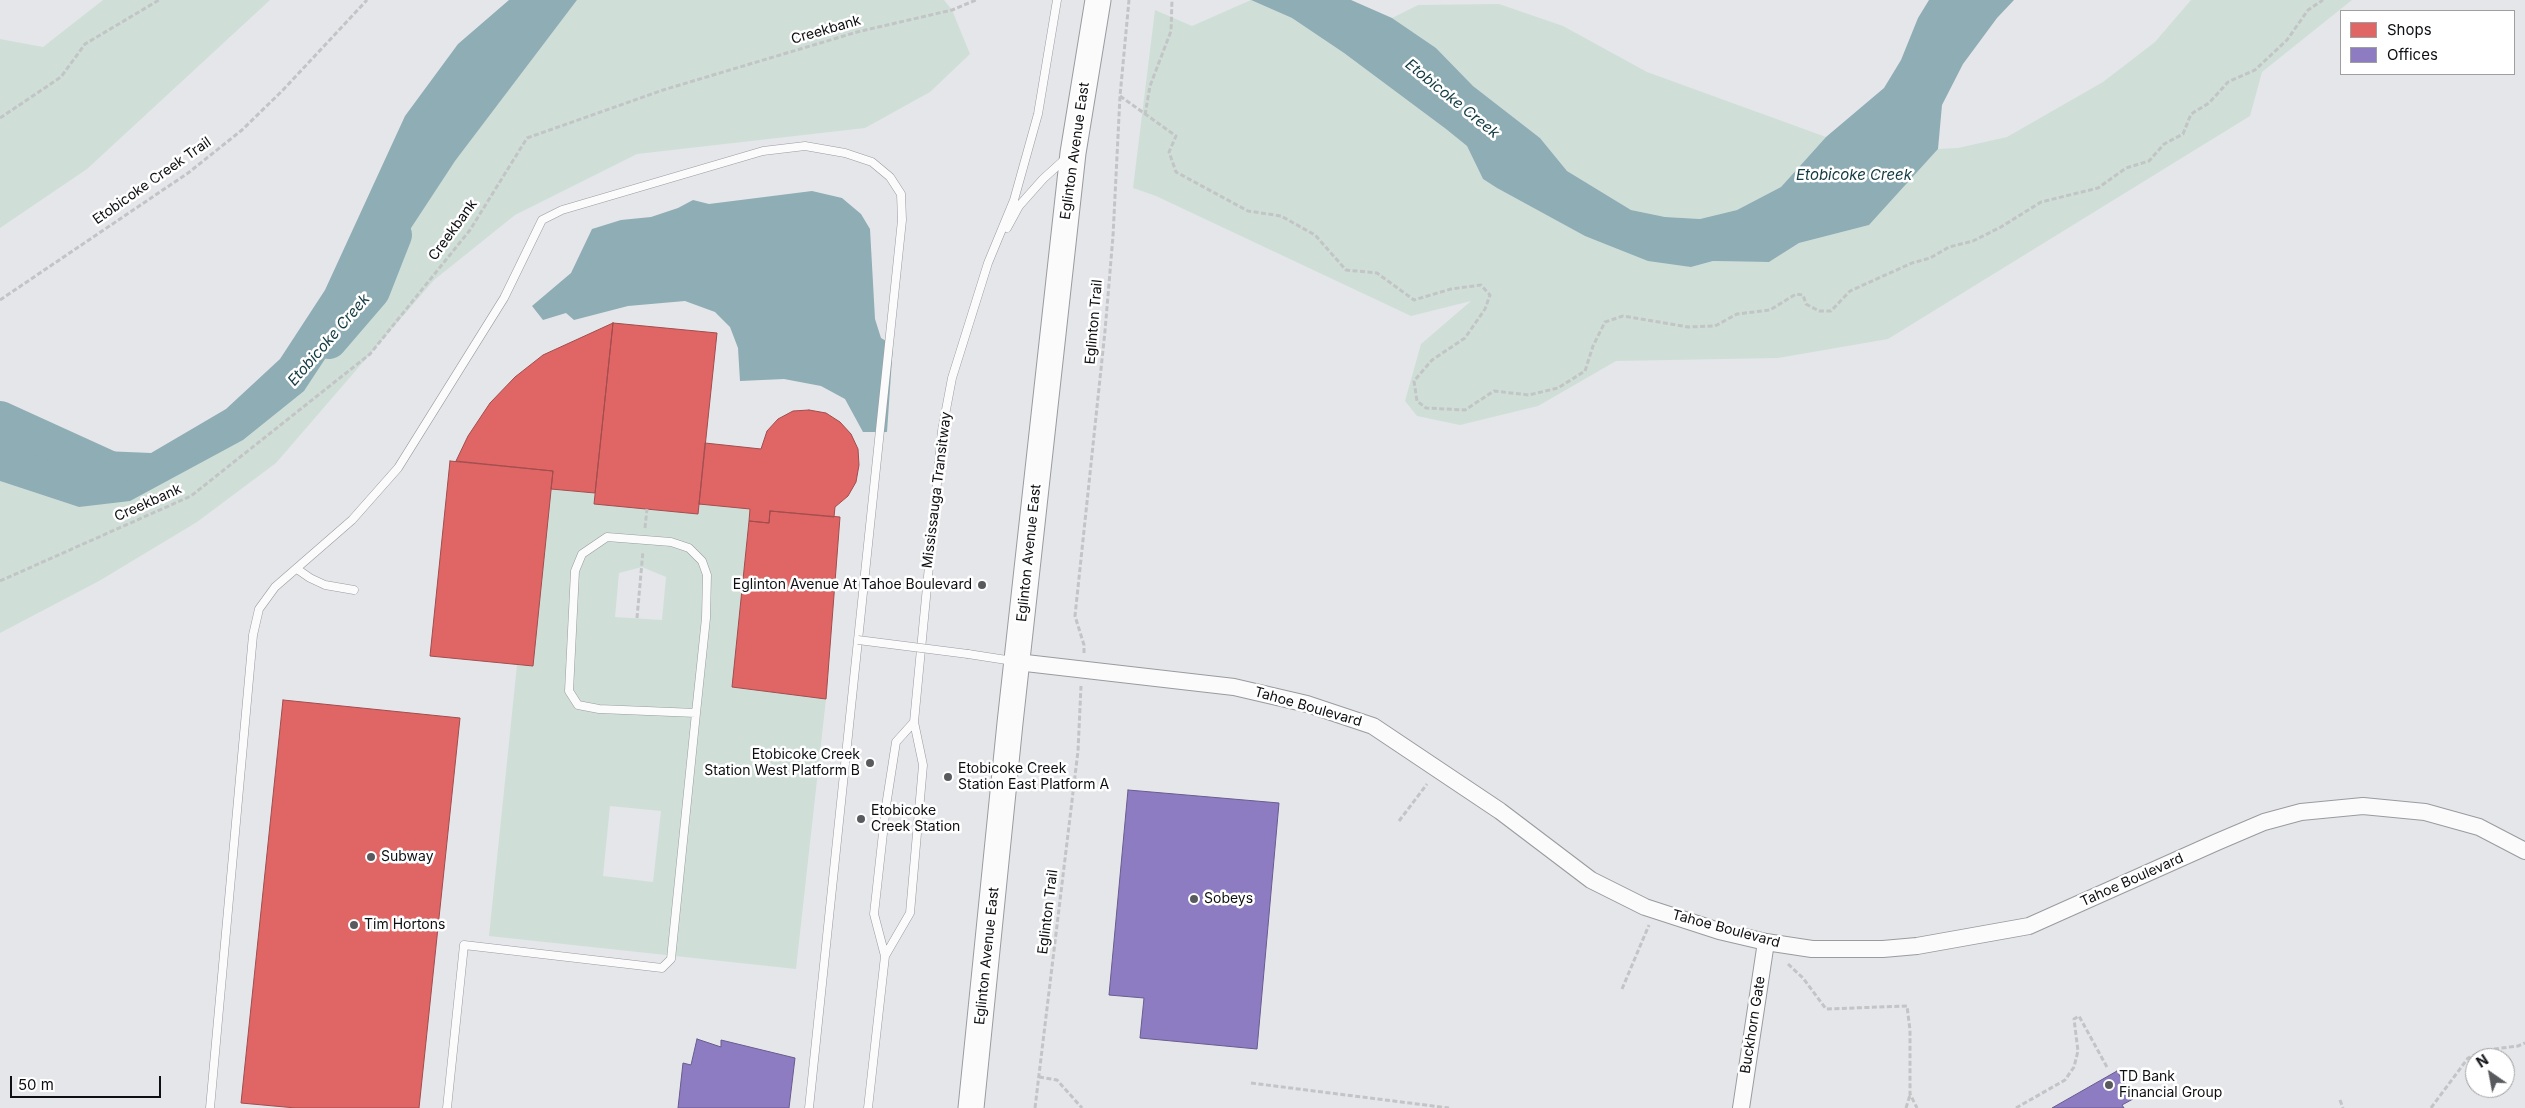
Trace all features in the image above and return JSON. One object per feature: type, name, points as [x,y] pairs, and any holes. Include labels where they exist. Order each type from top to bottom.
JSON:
[{"type":"main road","name":"Eglinton Avenue East","points":[[971,1108],[1017,662],[1073,153],[1098,2]]},
{"type":"street","name":"Tahoe Boulevard","points":[[1017,662],[1234,687],[1307,704],[1373,726],[1439,768],[1591,880],[1656,910],[1719,931],[1766,942],[1812,949],[1883,949],[1956,941],[2029,926],[2264,822],[2301,812],[2364,806],[2424,812],[2479,827],[2525,851]]},
{"type":"street","name":"Buckhorn Gate","points":[[1741,1108],[1766,942]]},
{"type":"lane","name":"Mississauga Transitway","points":[[885,956],[910,913],[922,766],[914,722],[942,430],[952,378],[988,263],[1014,200],[1038,114],[1057,1]]},
{"type":"lane","points":[[210,1108],[253,635],[259,608],[275,587],[352,520],[398,468],[504,298],[542,220],[562,210],[763,151],[805,146],[845,153],[872,162],[890,177],[901,194],[900,239],[809,1108]]},
{"type":"lane","name":"Mississauga Transitway","points":[[988,263],[1019,206],[1043,179],[1073,153]]},
{"type":"lane","points":[[448,1108],[464,945],[662,968],[671,960],[706,618],[707,576],[702,561],[689,548],[671,542],[607,537],[582,554],[575,571],[569,690],[578,705],[696,713]]},
{"type":"lane","points":[[297,568],[310,578],[324,585],[354,590]]},
{"type":"lane","points":[[858,640],[1017,662]]},
{"type":"lane","name":"Mississauga Transitway","points":[[868,1108],[885,956],[874,914],[886,806],[896,742],[914,722]]},
{"type":"path","points":[[0,118],[61,77],[84,44],[159,0]]},
{"type":"path","name":"Etobicoke Creek Trail","points":[[0,300],[188,173],[242,130],[283,90],[367,0]]},
{"type":"path","name":"Creekbank","points":[[0,581],[191,496],[370,354],[470,230],[527,138],[663,90],[857,32],[952,10],[976,0]]},
{"type":"path","name":"Eglinton Trail","points":[[1084,644],[1075,616],[1110,264],[1120,96],[1129,0]]},
{"type":"path","points":[[1145,115],[1150,86],[1171,31],[1172,0]]},
{"type":"path","points":[[1120,96],[1176,136],[1169,152],[1176,172],[1248,211],[1281,216],[1314,235],[1346,270],[1377,273],[1414,300],[1451,289],[1481,286],[1490,295],[1485,308],[1465,338],[1432,360],[1414,380],[1417,402],[1426,408],[1465,410],[1494,391],[1529,394],[1558,388],[1585,370],[1593,346],[1605,322],[1623,316],[1688,327],[1715,326],[1738,314],[1770,310],[1796,294],[1803,295],[1806,304],[1819,311],[1831,311],[1850,291],[1912,263],[1930,258],[1949,247],[1973,241],[2001,227],[2041,202],[2098,188],[2126,168],[2149,161],[2164,144],[2183,134],[2191,114],[2209,103],[2228,82],[2255,70],[2287,40],[2308,10],[2323,0]]},
{"type":"path","points":[[637,618],[641,574]]},
{"type":"path","name":"Eglinton Trail","points":[[1035,1108],[1078,751],[1079,718]]},
{"type":"path","points":[[1399,821],[1439,768]]},
{"type":"path","points":[[1622,989],[1656,910]]},
{"type":"path","points":[[1766,942],[1803,978],[1826,1009],[1907,1006],[1910,1030],[1910,1094],[1906,1108]]},
{"type":"path","points":[[2016,1108],[2065,1080],[2074,1067],[2078,1051],[2074,1019],[2079,1016],[2108,1069]]},
{"type":"path","points":[[2431,1108],[2468,1058],[2486,1050],[2518,1046],[2525,1043]]},
{"type":"path","points":[[1039,1077],[1057,1080],[1082,1108]]},
{"type":"path","points":[[1251,1083],[1449,1108]]},
{"type":"path","points":[[1910,1094],[1917,1108]]},
{"type":"path","points":[[2340,1100],[2343,1108]]},
{"type":"shaded area","points":[[103,0],[270,0],[87,169],[0,228],[0,39],[43,47]]},
{"type":"shaded area","points":[[577,0],[944,0],[952,10],[970,54],[930,92],[865,128],[637,154],[515,215],[434,280],[276,463],[197,522],[99,581],[0,633],[0,481],[79,507],[243,440]]},
{"type":"shaded area","points":[[1251,0],[1292,18],[1344,53],[1446,129],[1467,146],[1483,179],[1497,188],[1585,236],[1691,267],[1713,261],[1769,262],[1799,243],[1869,225],[1938,149],[1958,148],[2007,137],[2103,82],[2155,42],[2191,0],[2352,0],[2262,72],[2250,116],[1888,339],[1778,358],[1616,361],[1538,406],[1460,425],[1417,416],[1405,401],[1421,344],[1471,301],[1411,316],[1156,196],[1133,188],[1155,10],[1192,26]]},
{"type":"shaded area","points":[[1499,4],[1563,26],[1647,72],[1826,137],[1781,187],[1737,210],[1700,219],[1665,217],[1631,210],[1567,171],[1540,138],[1473,86],[1436,48],[1392,18],[1418,5]]},
{"type":"shaded area","points":[[551,489],[595,493],[594,504],[698,514],[699,504],[750,509],[732,687],[826,699],[796,969],[489,936],[517,665],[533,666]],"holes":[[[642,567],[666,577],[662,620],[615,617],[619,573]],[[610,806],[661,811],[653,882],[603,876]]]},
{"type":"water","name":"Etobicoke Creek","points":[[509,0],[577,0],[455,161],[304,391],[243,440],[130,501],[79,507],[0,481],[0,438],[56,449],[151,453],[226,409],[280,359],[325,290],[405,116],[458,44]]},
{"type":"water","name":"Etobicoke Creek","points":[[1251,0],[1351,0],[1392,18],[1436,48],[1473,86],[1540,138],[1567,171],[1631,210],[1665,217],[1700,219],[1737,210],[1781,187],[1826,137],[1884,88],[1901,60],[1918,18],[1929,0],[2014,0],[1997,18],[1963,64],[1942,105],[1938,149],[1869,225],[1799,243],[1769,262],[1713,261],[1691,267],[1648,261],[1585,236],[1497,188],[1483,179],[1467,146],[1446,129],[1344,53],[1292,18]]},
{"type":"water","points":[[812,191],[842,198],[861,214],[870,229],[875,319],[881,338],[893,345],[887,432],[863,432],[845,399],[821,386],[784,379],[740,381],[738,348],[730,327],[715,312],[685,301],[628,306],[574,320],[566,313],[543,320],[532,306],[571,273],[592,229],[621,220],[651,217],[678,208],[693,200],[709,204]]},
{"type":"building: Shops","points":[[613,323],[595,493],[551,489],[553,471],[456,461],[468,436],[490,403],[515,377],[543,355]]},
{"type":"building: Shops","points":[[613,323],[717,333],[698,514],[594,504]]},
{"type":"building: Shops","points":[[809,410],[826,413],[840,422],[851,434],[858,449],[859,465],[856,482],[848,496],[835,507],[834,517],[770,511],[769,523],[749,521],[750,509],[699,504],[705,443],[761,449],[767,431],[778,419],[793,411]]},
{"type":"building: Shops","points":[[450,461],[553,471],[533,666],[430,656]]},
{"type":"building: Shops","points":[[770,511],[840,517],[826,699],[732,687],[749,521],[769,523]]},
{"type":"building: Shops","points":[[283,700],[460,718],[419,1108],[296,1108],[241,1103]]},
{"type":"building: Offices","name":"Sobeys","points":[[1128,790],[1279,803],[1257,1049],[1140,1038],[1144,998],[1109,995]]},
{"type":"building: Offices","points":[[697,1039],[721,1047],[721,1040],[795,1058],[789,1108],[678,1108],[683,1063],[691,1065]]},
{"type":"building: Offices","name":"TD Bank Financial Group","points":[[2117,1071],[2133,1099],[2122,1105],[2124,1108],[2052,1108]]},
{"type":"waterway","name":"Etobicoke Creek","points":[[329,341],[372,291],[394,235]]},
{"type":"waterway","name":"Etobicoke Creek","points":[[0,419],[112,470]]},
{"type":"place","name":"Eglinton Avenue At Tahoe Boulevard","points":[[982,585]]},
{"type":"place","name":"Etobicoke Creek Station West Platform B","points":[[870,763]]},
{"type":"place","name":"Etobicoke Creek Station East Platform A","points":[[948,777]]},
{"type":"place","name":"Etobicoke Creek Station","points":[[861,819]]},
{"type":"place","name":"Subway","points":[[371,857]]},
{"type":"place","name":"Sobeys","points":[[1194,899]]},
{"type":"place","name":"Tim Hortons","points":[[354,925]]},
{"type":"place","name":"TD Bank Financial Group","points":[[2109,1085]]}]
